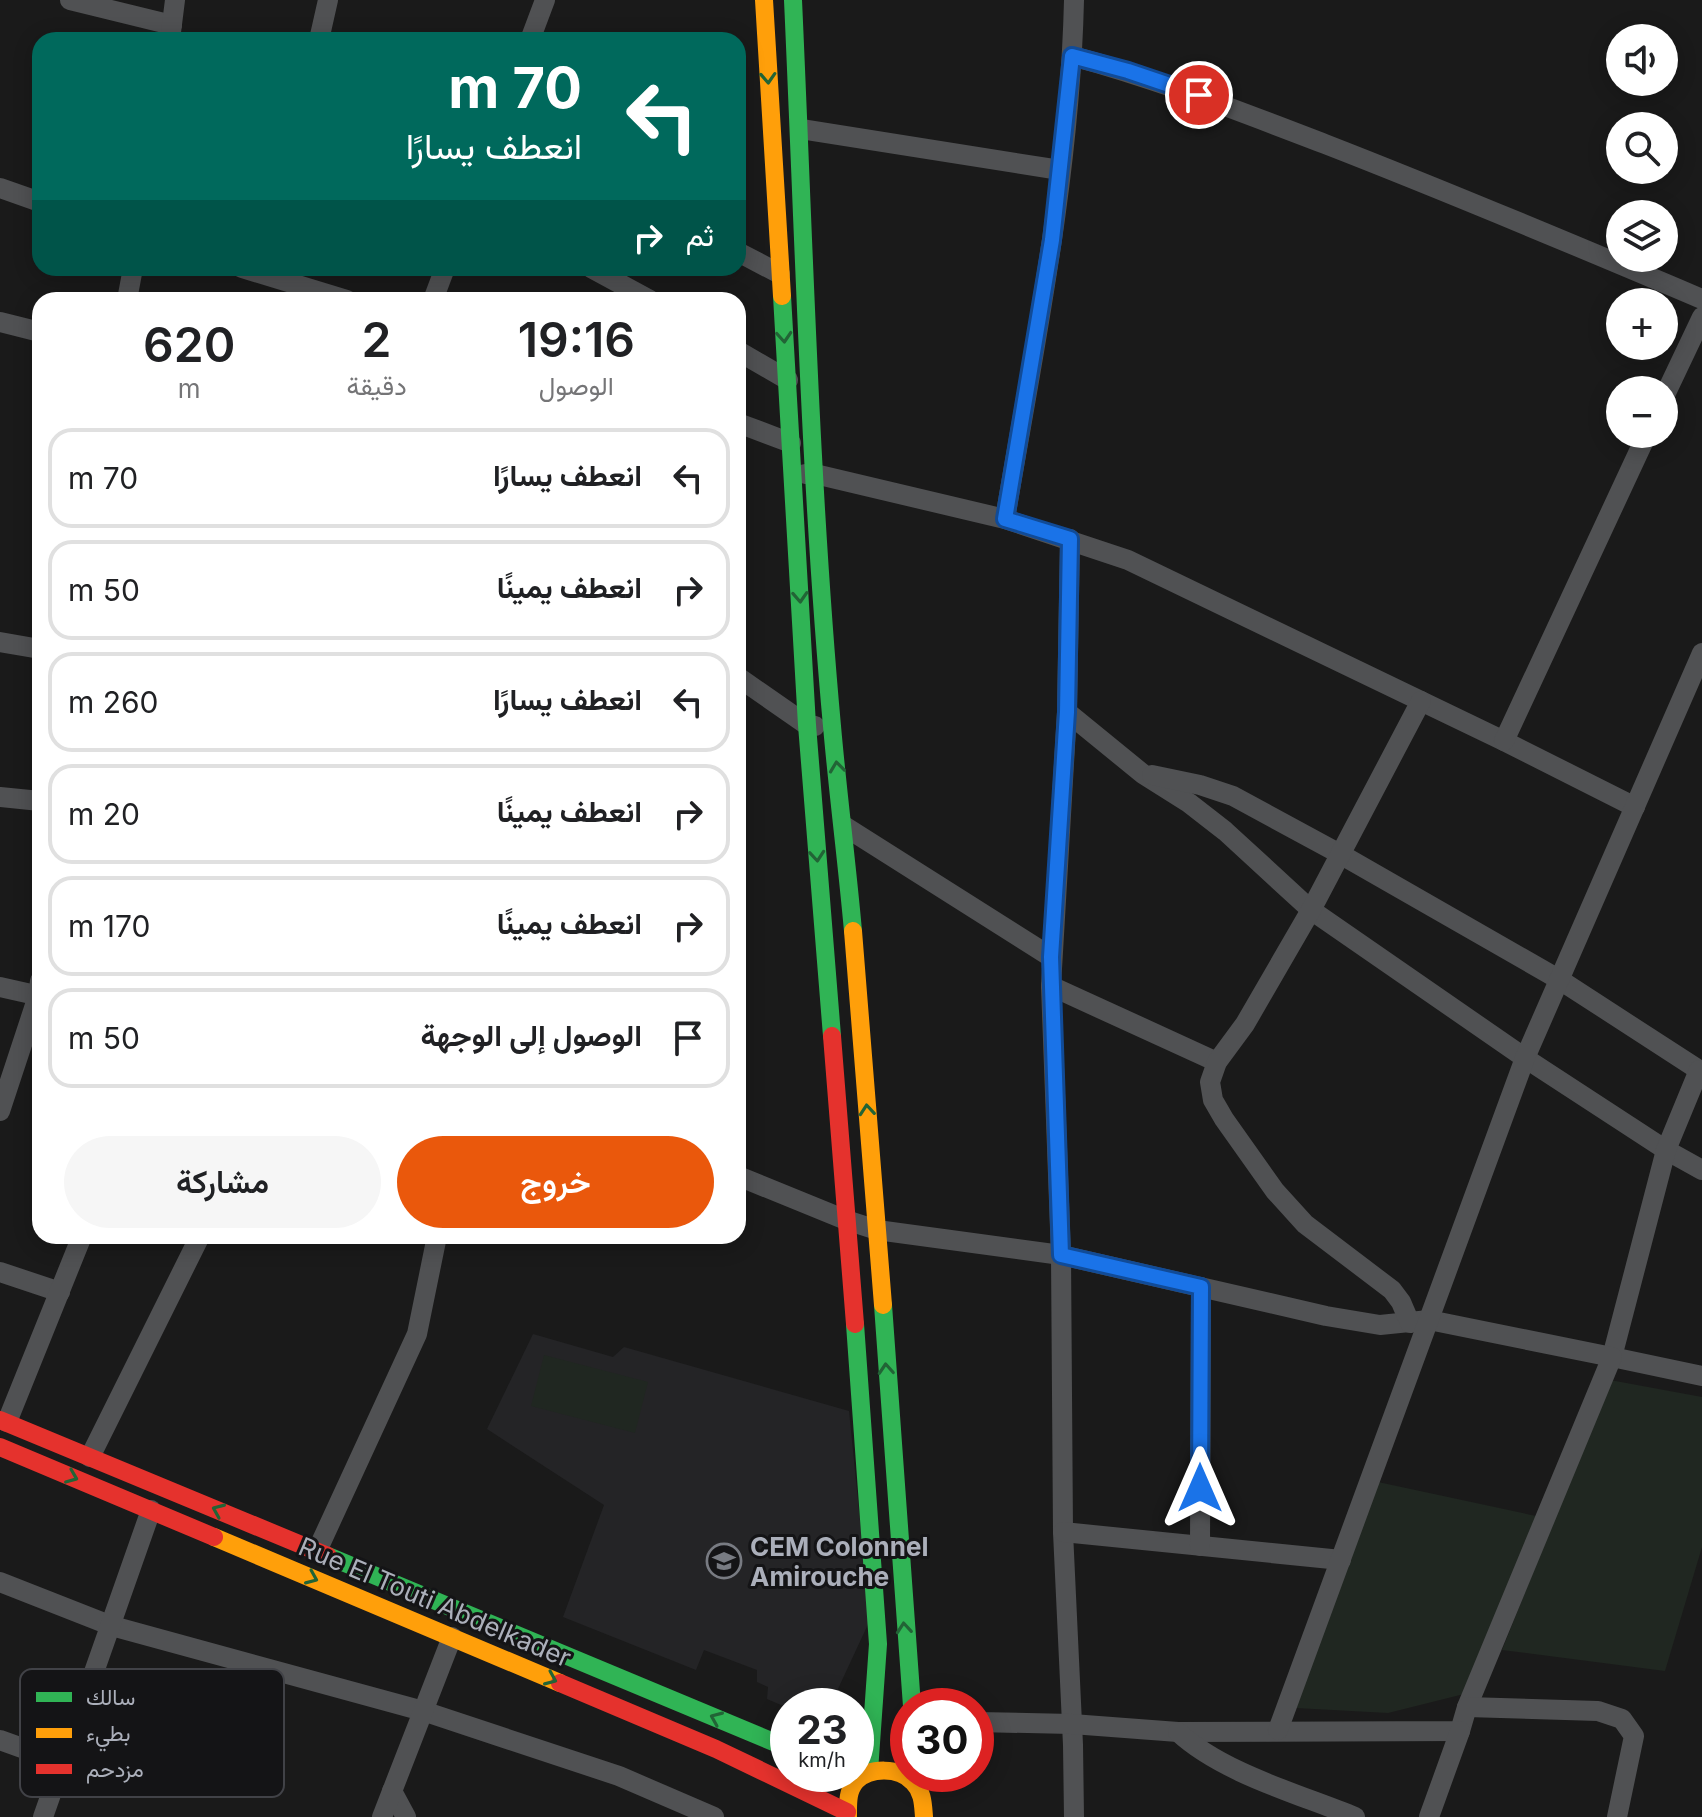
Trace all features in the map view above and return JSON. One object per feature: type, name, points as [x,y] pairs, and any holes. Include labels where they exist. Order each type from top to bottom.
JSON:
[{"type":"main road","points":[[764,0],[807,725],[878,1631],[870,1688]]},
{"type":"main road","points":[[793,0],[815,474],[832,727],[844,826],[877,1230],[910,1688]]},
{"type":"main road","name":"Rue El Touti Abdelkader","points":[[3,1421],[770,1740]]},
{"type":"main road","name":"Rue El Touti Abdelkader","points":[[0,1447],[716,1749],[847,1814]]},
{"type":"main road","points":[[874,1773],[893,1770],[902,1773],[918,1786],[927,1812]]},
{"type":"main road","points":[[847,1814],[851,1792]]},
{"type":"main road","points":[[924,1792],[927,1812]]},
{"type":"street","points":[[70,0],[171,32],[175,0]]},
{"type":"street","points":[[321,32],[328,0]]},
{"type":"street","points":[[533,32],[545,0]]},
{"type":"street","points":[[1005,519],[1052,240],[1072,56],[1074,0]]},
{"type":"street","points":[[1072,56],[1128,71],[1228,106],[1443,190],[1702,299]]},
{"type":"street","points":[[801,129],[1060,170]]},
{"type":"street","points":[[0,188],[32,199]]},
{"type":"street","points":[[746,256],[780,274]]},
{"type":"street","points":[[268,276],[321,292]]},
{"type":"street","points":[[606,276],[635,292]]},
{"type":"street","points":[[1674,376],[1702,317]]},
{"type":"street","points":[[0,322],[32,330]]},
{"type":"street","points":[[746,356],[788,380]]},
{"type":"street","points":[[746,426],[791,443]]},
{"type":"street","points":[[1504,741],[1640,448]]},
{"type":"street","points":[[793,474],[815,474],[1005,519],[1128,560],[1635,807]]},
{"type":"street","points":[[1070,539],[1067,712],[1051,986],[1061,1255],[1063,1532],[1074,1817]]},
{"type":"street","points":[[0,642],[32,648]]},
{"type":"street","points":[[1278,1730],[1341,1560],[1419,1322],[1525,1058],[1702,653]]},
{"type":"street","points":[[746,683],[807,725],[832,727]]},
{"type":"street","points":[[1419,1322],[1392,1290],[1305,1224],[1275,1191],[1213,1100],[1210,1082],[1217,1062],[1245,1024],[1311,910],[1421,701]]},
{"type":"street","points":[[1067,712],[1143,774],[1189,803],[1225,831],[1311,910],[1525,1058],[1702,1170]]},
{"type":"street","points":[[1143,774],[1187,782],[1233,796],[1560,980],[1700,1071],[1666,1150],[1612,1357],[1467,1707],[1429,1817]]},
{"type":"street","points":[[0,797],[32,800]]},
{"type":"street","points":[[844,826],[1051,957]]},
{"type":"street","points":[[1051,986],[1217,1062]]},
{"type":"street","points":[[0,987],[32,990]]},
{"type":"street","points":[[0,1111],[32,1013]]},
{"type":"street","points":[[746,1179],[877,1230],[1061,1255],[1326,1316],[1380,1325],[1419,1322],[1702,1376]]},
{"type":"street","points":[[3,1421],[79,1244]]},
{"type":"street","points":[[90,1457],[196,1244]]},
{"type":"street","points":[[317,1551],[417,1334],[433,1244]]},
{"type":"street","points":[[0,1272],[60,1292]]},
{"type":"street","points":[[1200,1546],[1201,1287]]},
{"type":"street","points":[[96,1669],[151,1510]]},
{"type":"street","points":[[1063,1532],[1341,1560]]},
{"type":"street","points":[[0,1582],[112,1626],[269,1669]]},
{"type":"street","points":[[382,1817],[452,1637]]},
{"type":"street","points":[[284,1673],[423,1711],[619,1776],[714,1817]]},
{"type":"street","points":[[1467,1707],[1598,1711],[1622,1719],[1632,1732],[1634,1741],[1617,1817]]},
{"type":"street","points":[[994,1722],[1072,1724],[1178,1732],[1460,1731]]},
{"type":"street","points":[[1178,1732],[1217,1761],[1355,1817]]},
{"type":"street","points":[[0,1740],[20,1747]]},
{"type":"street","points":[[392,1791],[406,1817]]},
{"type":"street","points":[[43,1817],[50,1797]]},
{"type":"shaded area","name":"CEM Colonnel Amirouche","points":[[533,1334],[613,1357],[624,1347],[849,1411],[870,1620],[838,1688],[770,1688],[770,1700],[767,1699],[768,1687],[757,1682],[757,1670],[704,1650],[696,1670],[563,1617],[604,1505],[487,1429]]},
{"type":"shaded area","points":[[544,1355],[648,1382],[635,1433],[531,1406]]},
{"type":"shaded area","points":[[1610,1380],[1702,1397],[1702,1547],[1665,1671],[1502,1650]]},
{"type":"shaded area","points":[[1378,1482],[1536,1516],[1464,1694],[1388,1713],[1296,1708]]},
{"type":"traffic: fast","points":[[793,0],[818,545],[832,726],[853,931]]},
{"type":"traffic: fast","points":[[782,296],[807,725],[832,1036]]},
{"type":"traffic: fast","points":[[883,1305],[911,1688]]},
{"type":"traffic: fast","points":[[855,1324],[878,1644],[874,1700]]},
{"type":"traffic: fast","points":[[328,1556],[770,1740]]},
{"type":"traffic: slow","points":[[764,0],[782,296]]},
{"type":"traffic: slow","points":[[853,931],[883,1305]]},
{"type":"traffic: slow","points":[[214,1537],[560,1683]]},
{"type":"traffic: slow","points":[[848,1817],[853,1785],[862,1776],[876,1771],[893,1771],[907,1777],[919,1790],[924,1817]]},
{"type":"traffic: jam","points":[[832,1036],[855,1324]]},
{"type":"traffic: jam","points":[[0,1420],[328,1556]]},
{"type":"traffic: jam","points":[[0,1447],[214,1537]]},
{"type":"traffic: jam","points":[[560,1683],[716,1749],[847,1812]]},
{"type":"place","name":"CEM Colonnel Amirouche","points":[[724,1561]]},
{"type":"route","points":[[1199,95],[1072,56],[1052,240],[1005,519],[1070,539],[1067,712],[1051,957],[1061,1255],[1201,1287],[1200,1488]]}]
